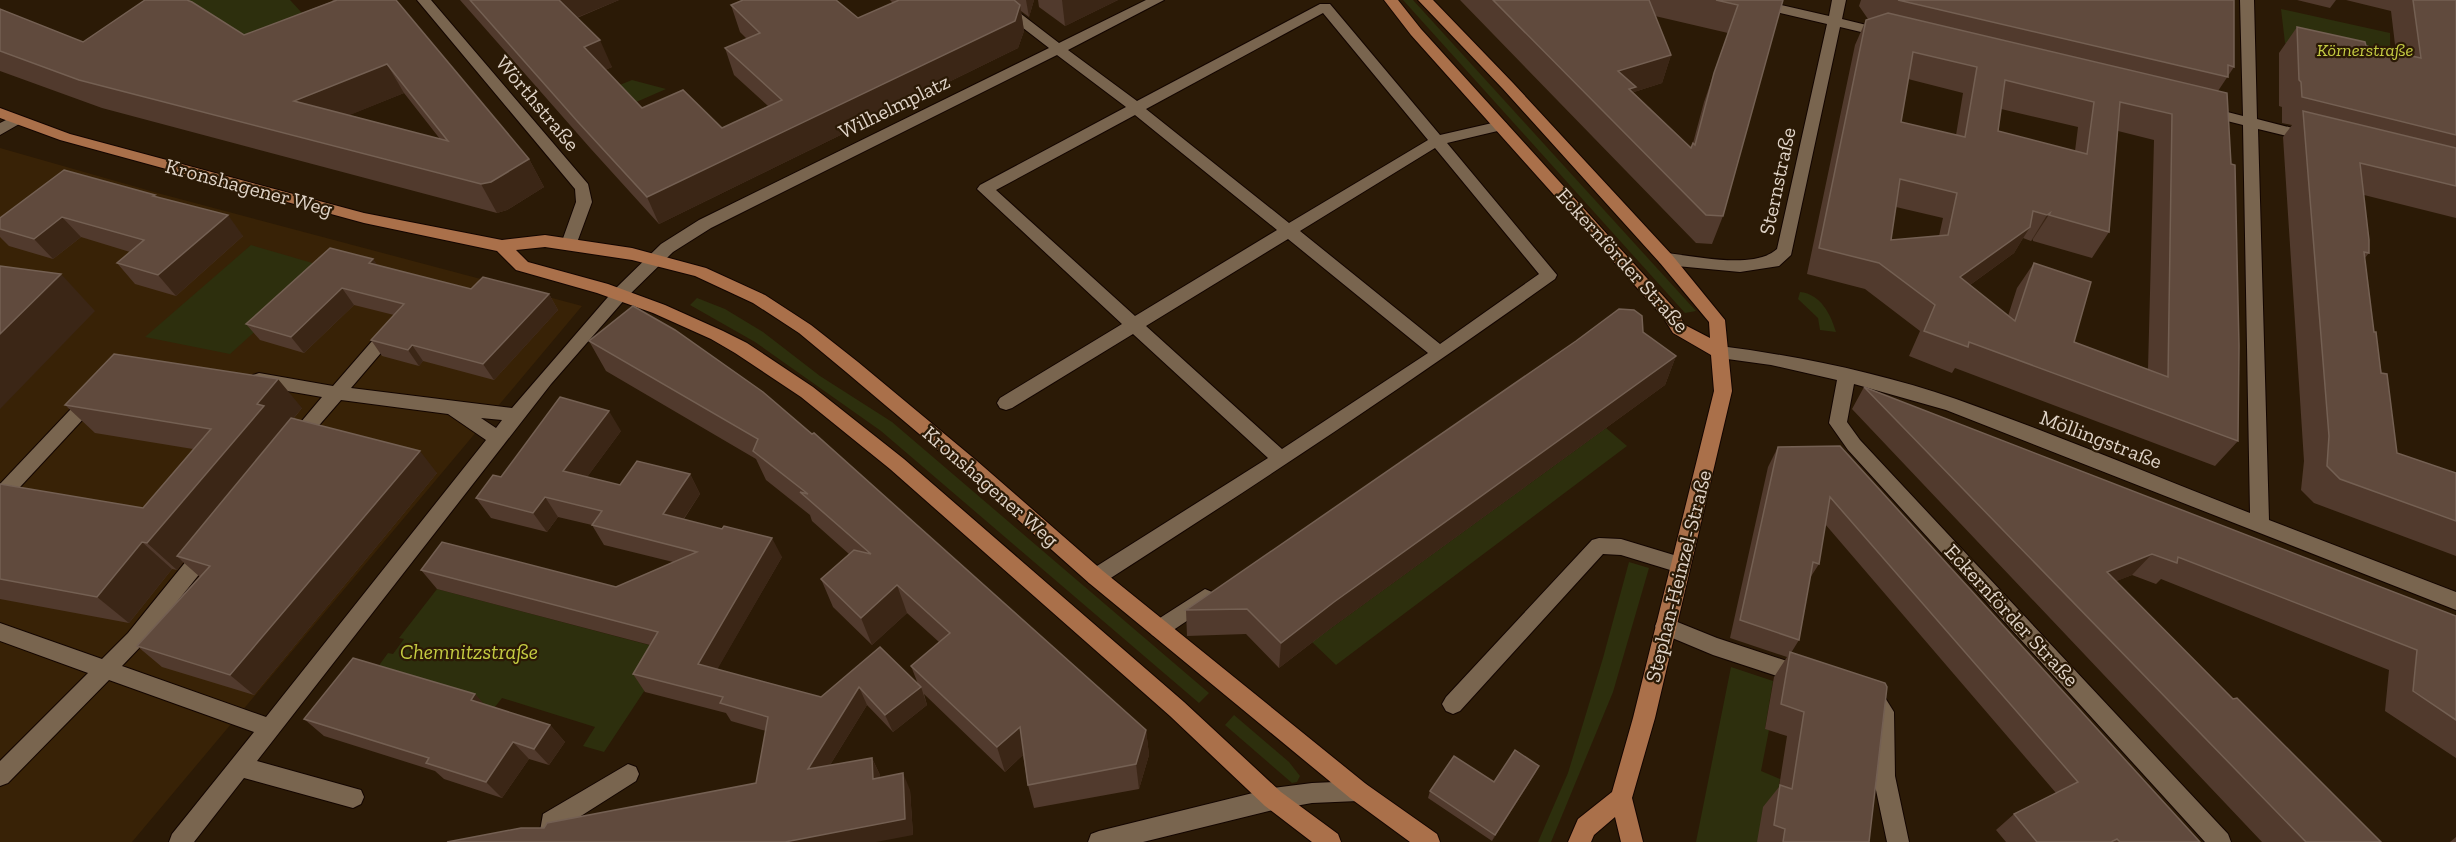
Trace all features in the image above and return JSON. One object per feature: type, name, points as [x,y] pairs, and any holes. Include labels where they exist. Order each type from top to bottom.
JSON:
[{"type":"main road","name":"Eckernförder Straße","points":[[1390,0],[1662,305],[1679,328],[1720,352]]},
{"type":"main road","name":"Eckernförder Straße","points":[[1425,0],[1508,86],[1666,260],[1717,320],[1720,352]]},
{"type":"main road","name":"Kronshagener Weg","points":[[0,113],[66,137],[364,219],[502,246],[545,241],[605,249],[700,272],[726,283],[780,312],[805,329],[970,466],[1159,629],[1358,790],[1429,842]]},
{"type":"main road","points":[[502,246],[522,266],[620,294],[717,335],[741,348],[807,392],[897,464],[1177,709],[1273,799],[1330,842]]},
{"type":"main road","name":"Stephan-Heinzel-Straße","points":[[1632,842],[1621,798],[1644,717],[1723,392],[1720,352]]},
{"type":"main road","points":[[1579,842],[1586,827],[1621,798]]},
{"type":"street","points":[[994,0],[1135,107],[1440,353]]},
{"type":"street","name":"Wilhelmplatz","points":[[655,260],[667,249],[705,224],[1157,0]]},
{"type":"street","points":[[1742,0],[1901,38]]},
{"type":"street","name":"Sternstraße","points":[[1666,260],[1740,266],[1773,262],[1785,251],[1839,0]]},
{"type":"street","points":[[2247,0],[2260,525]]},
{"type":"street","name":"Wörthstraße","points":[[427,1],[583,188],[584,202],[569,244]]},
{"type":"street","points":[[1096,577],[1281,459],[1440,353],[1549,275],[1325,6],[985,189],[1281,459]]},
{"type":"street","points":[[2193,108],[2331,142]]},
{"type":"street","points":[[0,130],[16,120]]},
{"type":"street","points":[[1006,402],[1438,140],[1501,126]]},
{"type":"street","points":[[180,842],[515,415],[620,294],[655,260]]},
{"type":"street","points":[[282,458],[396,323]]},
{"type":"street","name":"Möllingstraße","points":[[1720,352],[1771,359],[1847,375],[1950,404],[2456,601]]},
{"type":"street","name":"Eckernförder Straße","points":[[1847,375],[1838,423],[1854,445],[2220,842]]},
{"type":"street","points":[[245,378],[336,393],[515,415]]},
{"type":"street","points":[[0,496],[107,383]]},
{"type":"street","points":[[452,408],[497,438]]},
{"type":"street","points":[[0,776],[106,670],[222,532]]},
{"type":"street","points":[[1453,704],[1599,546],[1621,547],[1680,565]]},
{"type":"street","points":[[1159,629],[1215,591]]},
{"type":"street","points":[[1665,626],[1713,646],[1820,681]]},
{"type":"street","points":[[0,632],[270,728]]},
{"type":"street","points":[[1863,695],[1874,699],[1882,712],[1884,776],[1898,842]]},
{"type":"street","points":[[239,767],[353,797]]},
{"type":"street","points":[[549,842],[551,822],[628,774]]},
{"type":"street","points":[[1099,842],[1273,799],[1358,790]]},
{"type":"shaded area","points":[[0,148],[161,194],[582,306],[132,842],[0,842]]},
{"type":"green space","points":[[156,0],[290,0],[326,39],[263,63]]},
{"type":"green space","points":[[1403,0],[1413,0],[1696,311],[1685,313]]},
{"type":"green space","name":"Körnerstraße","points":[[2281,9],[2390,33],[2391,79],[2285,43]]},
{"type":"green space","points":[[632,80],[666,89],[634,103],[617,86]]},
{"type":"green space","points":[[251,245],[326,267],[230,354],[145,337]]},
{"type":"green space","points":[[1800,292],[1814,297],[1824,306],[1836,332],[1820,330],[1818,318],[1798,299]]},
{"type":"green space","points":[[697,298],[725,309],[763,332],[820,376],[892,422],[1209,693],[1199,703],[881,431],[755,342],[690,305]]},
{"type":"green space","points":[[1606,428],[1627,446],[1336,665],[1312,642]]},
{"type":"green space","points":[[1629,562],[1649,568],[1613,692],[1551,842],[1538,842],[1568,773]]},
{"type":"green space","name":"Chemnitzstraße","points":[[437,589],[649,645],[666,658],[604,752],[583,746],[595,727],[502,698],[491,712],[372,675],[388,653],[393,654],[404,639],[399,638]]},
{"type":"green space","points":[[1731,667],[1773,681],[1765,728],[1769,730],[1761,771],[1780,779],[1775,812],[1757,842],[1696,842]]},
{"type":"green space","points":[[1234,715],[1289,762],[1300,776],[1297,782],[1292,783],[1225,725]]},
{"type":"building","points":[[145,0],[187,0],[244,35],[337,0],[396,0],[529,159],[491,182],[481,184],[79,80],[0,51],[0,9],[83,42]],"holes":[[[387,64],[448,141],[294,101]]]},
{"type":"building","points":[[470,0],[559,0],[600,40],[584,47],[642,108],[683,90],[722,128],[782,100],[725,48],[760,33],[731,5],[743,0],[836,0],[858,18],[899,0],[1014,0],[1020,5],[1015,21],[647,197]]},
{"type":"building","points":[[1493,0],[1649,0],[1671,55],[1618,71],[1636,87],[1629,89],[1691,148],[1693,143],[1695,145],[1714,73],[1738,5],[1716,0],[1783,0],[1723,216],[1706,215]]},
{"type":"building","points":[[1898,0],[2234,0],[2234,67],[2228,65],[2228,77]]},
{"type":"building","points":[[2413,0],[2456,0],[2456,135],[2302,97],[2297,27],[2365,42],[2366,46],[2421,58]]},
{"type":"building","points":[[1888,13],[2227,93],[2231,164],[2235,165],[2239,346],[2238,441],[1969,342],[1968,347],[1924,331],[1935,305],[1879,263],[1819,248],[1866,20]],"holes":[[[1913,52],[1977,67],[1965,137],[1901,122]],[[2005,80],[2094,102],[2087,154],[1998,131]],[[2120,102],[2172,114],[2168,377],[2074,342],[2091,282],[2034,263],[2015,321],[1960,277],[2030,227],[2033,211],[2047,215],[2050,213],[2049,215],[2109,232]],[[1900,179],[1957,193],[1948,235],[1891,240]]]},
{"type":"building","points":[[2303,111],[2456,148],[2456,186],[2360,163],[2369,240],[2369,253],[2364,252],[2374,332],[2376,332],[2381,373],[2387,374],[2397,453],[2456,473],[2456,521],[2340,479],[2327,466],[2329,436]]},
{"type":"building","points":[[64,170],[228,215],[158,275],[117,263],[144,240],[62,217],[34,239],[0,229],[0,218]]},
{"type":"building","points":[[330,248],[373,259],[369,263],[471,289],[483,277],[549,294],[483,364],[412,345],[408,350],[371,340],[404,304],[342,288],[291,337],[246,324]]},
{"type":"building","points":[[0,266],[61,274],[0,334]]},
{"type":"building","points":[[633,306],[675,330],[763,392],[812,434],[814,433],[1146,730],[1136,764],[1028,785],[1020,727],[997,747],[911,666],[950,633],[897,585],[861,618],[821,579],[854,550],[871,554],[800,492],[808,494],[753,451],[758,439],[589,341]]},
{"type":"building","points":[[1619,309],[1634,310],[1642,316],[1643,332],[1676,356],[1334,602],[1281,643],[1247,609],[1186,610],[1576,341]]},
{"type":"building","points":[[114,354],[278,379],[257,404],[264,406],[147,543],[142,542],[97,597],[0,579],[0,484],[143,508],[211,429],[65,405]]},
{"type":"building","points":[[1864,387],[2456,616],[2456,720],[2413,691],[2417,650],[2178,557],[2177,563],[2152,554],[2107,572],[2233,699],[2237,698],[2381,842],[2306,842]]},
{"type":"building","points":[[560,397],[609,411],[563,471],[620,485],[637,461],[690,474],[663,514],[722,529],[724,526],[772,538],[698,664],[821,697],[880,647],[921,687],[885,715],[859,687],[808,769],[872,758],[873,779],[903,773],[905,819],[785,842],[447,842],[521,828],[544,828],[547,823],[756,783],[768,717],[720,703],[723,697],[633,674],[658,632],[421,570],[442,542],[616,587],[697,552],[592,525],[602,511],[545,497],[533,513],[476,498],[493,475],[501,477]]},
{"type":"building","points":[[291,418],[420,451],[230,675],[137,646],[210,566],[177,556]]},
{"type":"building","points":[[1840,446],[2200,842],[2120,842],[2117,839],[2111,842],[2037,842],[2014,814],[2078,782],[1830,497],[1819,564],[1813,562],[1799,640],[1740,620],[1778,447]]},
{"type":"building","points":[[1790,652],[1885,683],[1887,687],[1869,842],[1783,842],[1785,829],[1774,825],[1780,785],[1792,789],[1804,712],[1781,704]]},
{"type":"building","points":[[353,658],[475,694],[471,700],[550,725],[534,749],[513,742],[486,782],[426,763],[429,758],[304,719]]},
{"type":"building","points":[[1515,750],[1539,766],[1495,835],[1430,791],[1454,756],[1494,782]]}]
